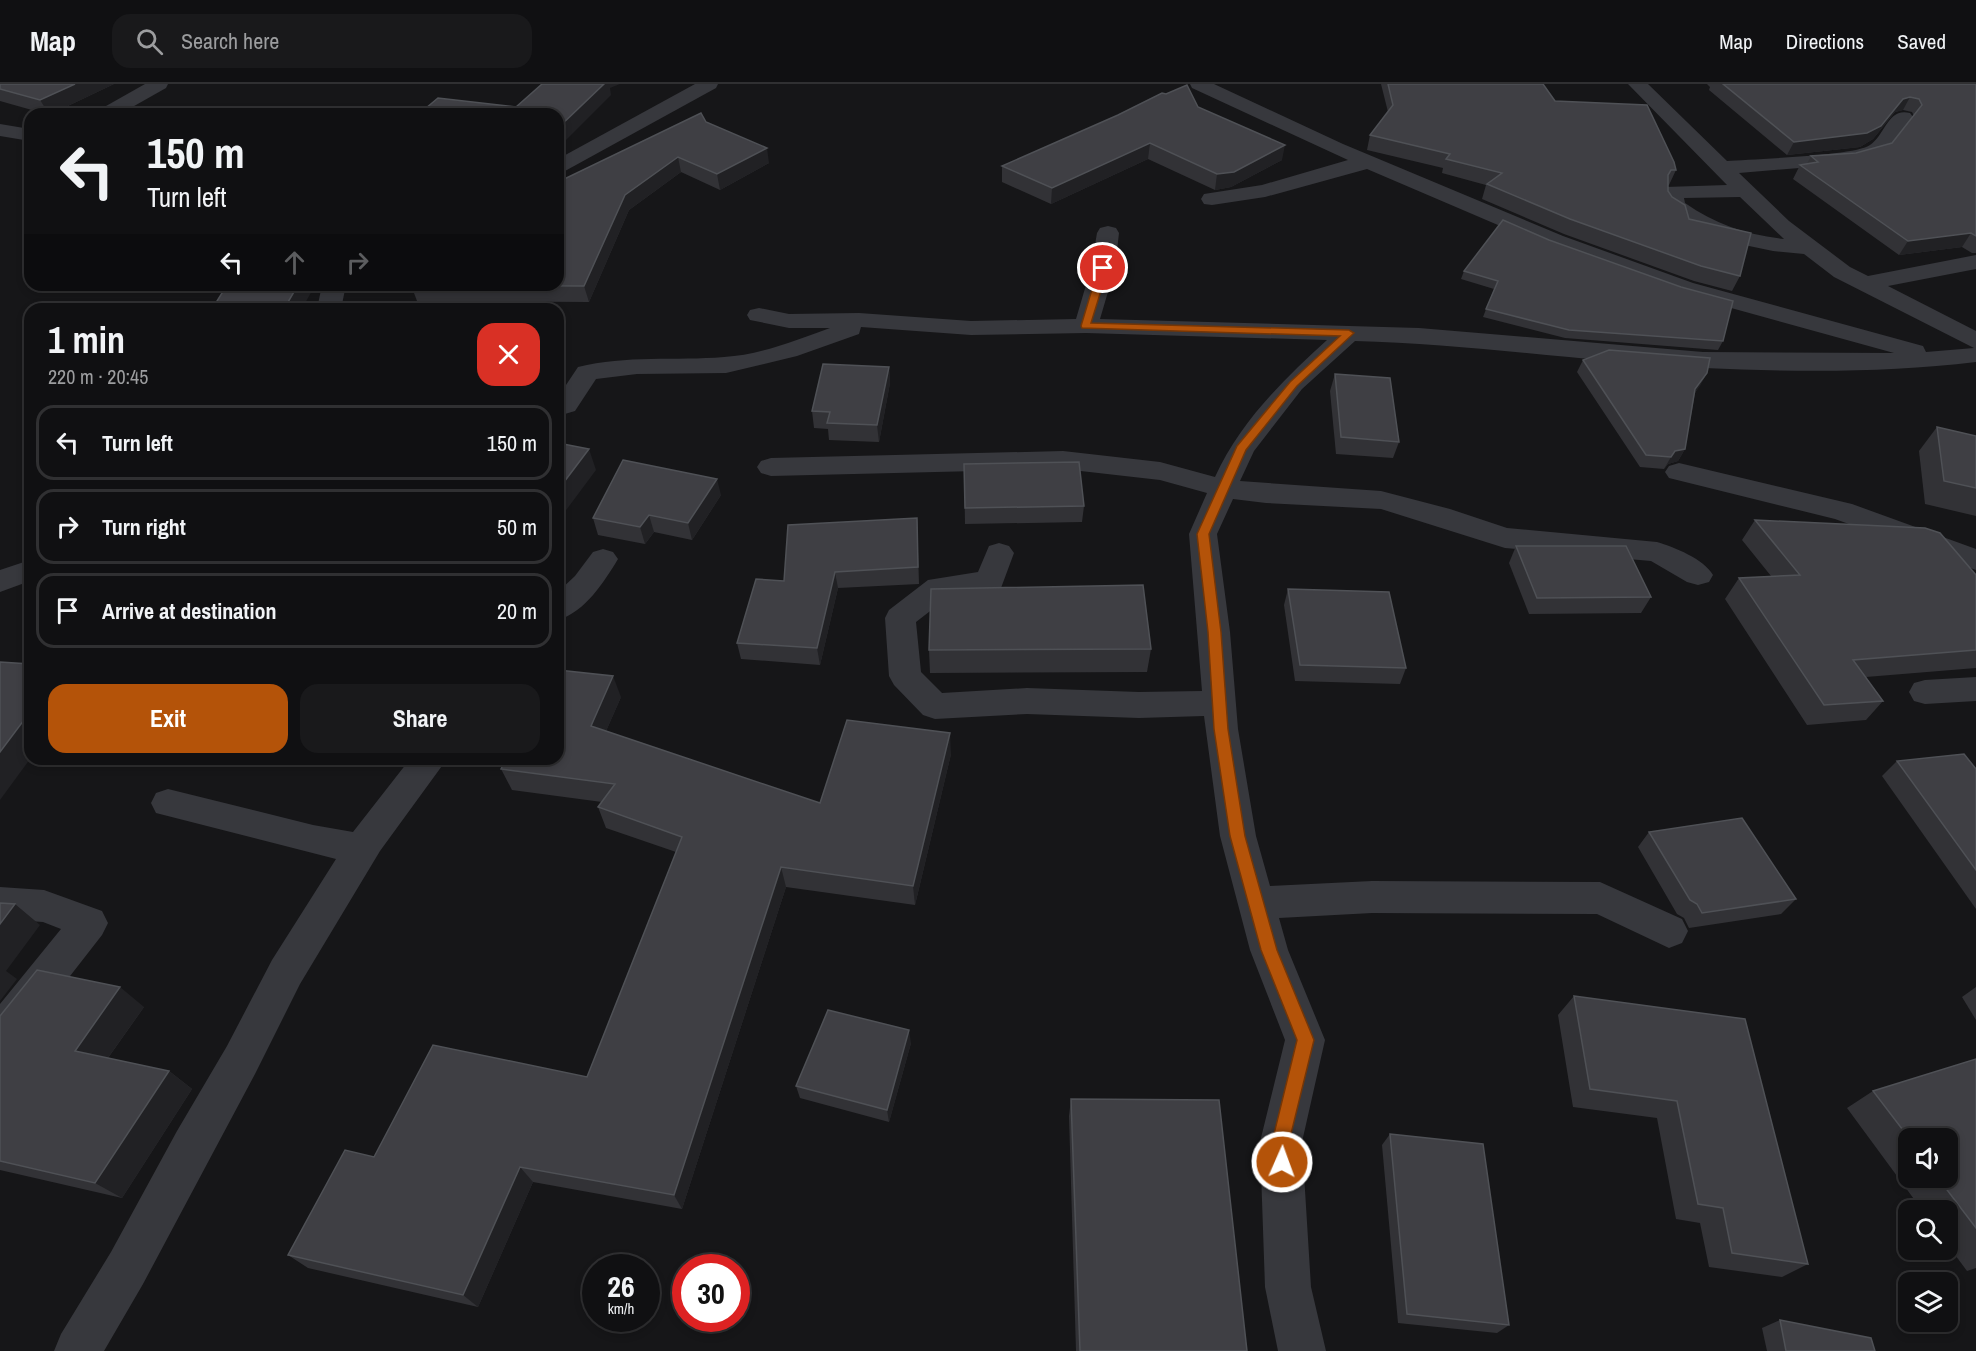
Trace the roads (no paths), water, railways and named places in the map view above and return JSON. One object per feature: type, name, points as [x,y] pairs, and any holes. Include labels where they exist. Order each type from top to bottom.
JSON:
[{"type":"street","points":[[117,108],[159,84]]},
{"type":"street","points":[[1199,84],[1368,162],[1555,241],[1685,288],[1942,359]]},
{"type":"street","points":[[1637,84],[1781,226],[1810,248],[1842,272],[1976,341]]},
{"type":"street","points":[[564,164],[700,85]]},
{"type":"street","points":[[1722,168],[1848,158],[1877,150],[1903,117]]},
{"type":"street","points":[[0,130],[24,134]]},
{"type":"street","points":[[1212,199],[1265,191],[1368,162]]},
{"type":"street","points":[[1745,190],[1673,192],[1674,205],[1694,221],[1736,237],[1773,246],[1810,248]]},
{"type":"street","points":[[1086,326],[1103,268],[1107,233]]},
{"type":"street","points":[[1864,284],[1976,262]]},
{"type":"street","points":[[759,315],[789,321],[873,320],[971,328],[1086,326],[1419,335],[1703,360],[1812,362],[1942,359],[1976,355]]},
{"type":"street","points":[[564,406],[587,372],[637,366],[726,365],[788,351],[873,320]]},
{"type":"street","points":[[1302,1351],[1288,1287],[1281,1142],[1305,1040],[1269,950],[1238,836],[1218,703],[1214,632],[1203,534],[1241,449],[1293,384],[1349,333]]},
{"type":"street","points":[[771,467],[1063,460],[1160,471],[1223,488],[1266,494],[1381,500],[1440,516],[1505,538],[1592,544],[1657,552],[1698,575]]},
{"type":"street","points":[[1679,472],[1842,511],[1976,560]]},
{"type":"street","points":[[999,553],[990,581],[939,588],[900,618],[905,676],[935,706],[1026,701],[1138,705],[1218,703]]},
{"type":"street","points":[[564,604],[586,584],[603,559]]},
{"type":"street","points":[[0,581],[24,572]]},
{"type":"street","points":[[1925,693],[1976,688]]},
{"type":"street","points":[[78,1351],[127,1268],[241,1060],[285,972],[361,849],[425,765]]},
{"type":"street","points":[[168,803],[313,840],[361,849]]},
{"type":"street","points":[[1256,903],[1372,897],[1600,898],[1669,931]]},
{"type":"street","points":[[0,903],[44,906],[89,923],[0,1035]]}]
